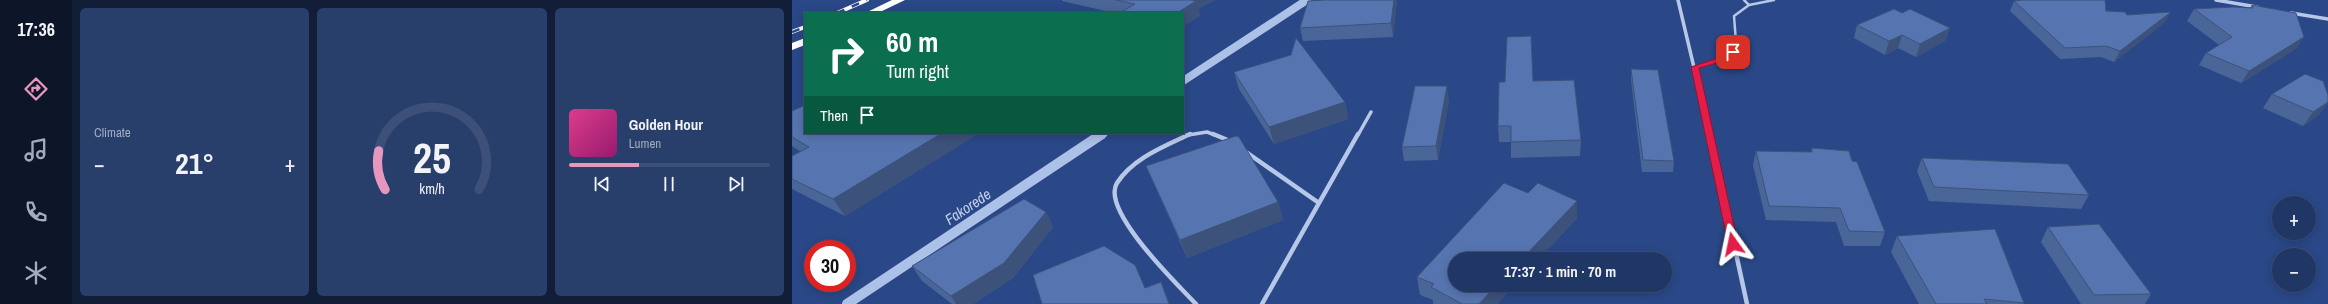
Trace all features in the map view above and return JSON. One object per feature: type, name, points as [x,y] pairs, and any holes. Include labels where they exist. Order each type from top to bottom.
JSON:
[{"type":"highway","points":[[872,12],[900,0]]},
{"type":"highway","points":[[792,47],[804,42]]},
{"type":"street","points":[[1678,0],[1695,67],[1747,304]]},
{"type":"street","points":[[2216,0],[2260,8]]},
{"type":"street","points":[[2283,12],[2328,19]]},
{"type":"street","points":[[1262,304],[1371,112]]},
{"type":"street","points":[[1196,304],[1162,269],[1132,231],[1115,202],[1116,184],[1130,168],[1155,151],[1191,134],[1207,132],[1238,146]]},
{"type":"street","points":[[1244,150],[1319,203]]},
{"type":"lane","points":[[1744,0],[1749,5]]},
{"type":"lane","points":[[1695,67],[1718,61],[1733,52],[1736,42],[1734,16],[1749,5],[1774,0]]},
{"type":"building","points":[[1116,0],[1196,1],[1179,12],[1122,12],[1135,4]]},
{"type":"building","points":[[1394,0],[1391,23],[1300,28],[1308,1]]},
{"type":"building","points":[[2105,0],[2106,11],[2125,12],[2127,15],[2171,12],[2120,51],[2106,46],[2065,48],[2014,1]]},
{"type":"building","points":[[2252,5],[2296,13],[2304,37],[2249,71],[2206,53],[2232,37],[2194,9],[2233,7],[2253,8]]},
{"type":"building","points":[[1894,9],[1902,13],[1910,9],[1950,28],[1920,44],[1902,35],[1889,41],[1857,25]]},
{"type":"building","points":[[1531,36],[1533,81],[1574,80],[1581,140],[1511,142],[1511,126],[1498,126],[1499,82],[1505,82],[1507,37]]},
{"type":"building","points":[[1296,38],[1345,102],[1269,127],[1234,72],[1291,55]]},
{"type":"building","points":[[1631,69],[1658,70],[1674,161],[1643,160]]},
{"type":"building","points":[[2305,74],[2323,81],[2328,95],[2328,102],[2313,112],[2272,94]]},
{"type":"building","points":[[1415,86],[1447,86],[1436,146],[1402,147]]},
{"type":"building","points":[[804,105],[804,134],[940,134],[833,199],[792,179],[792,156],[809,147],[792,137],[792,111]]},
{"type":"building","points":[[1236,136],[1239,137],[1278,202],[1180,240],[1146,166]]},
{"type":"building","points":[[1812,148],[1849,151],[1852,161],[1857,162],[1885,232],[1849,231],[1840,208],[1769,206],[1756,151],[1812,152]]},
{"type":"building","points":[[1922,158],[2068,164],[2089,195],[1934,187]]},
{"type":"building","points":[[1504,183],[1528,193],[1538,183],[1577,201],[1529,252],[1448,252],[1448,292],[1490,292],[1479,304],[1462,304],[1431,287],[1434,284],[1417,277]]},
{"type":"building","points":[[1024,199],[1046,212],[1004,263],[951,296],[912,266]]},
{"type":"building","points":[[2099,224],[2151,294],[2094,295],[2048,227]]},
{"type":"building","points":[[1995,229],[2024,303],[1984,299],[1987,304],[1936,304],[1897,236]]},
{"type":"building","points":[[1104,246],[1135,265],[1145,288],[1161,282],[1169,304],[1042,304],[1033,275]]},
{"type":"waterway","name":"Fakorede","points":[[1184,80],[1307,0]]},
{"type":"waterway","name":"Fakorede","points":[[847,304],[1102,134]]},
{"type":"railway","points":[[839,12],[867,0]]},
{"type":"railway","points":[[792,32],[804,27]]},
{"type":"route","points":[[1733,52],[1718,61],[1695,67],[1733,244]]}]
